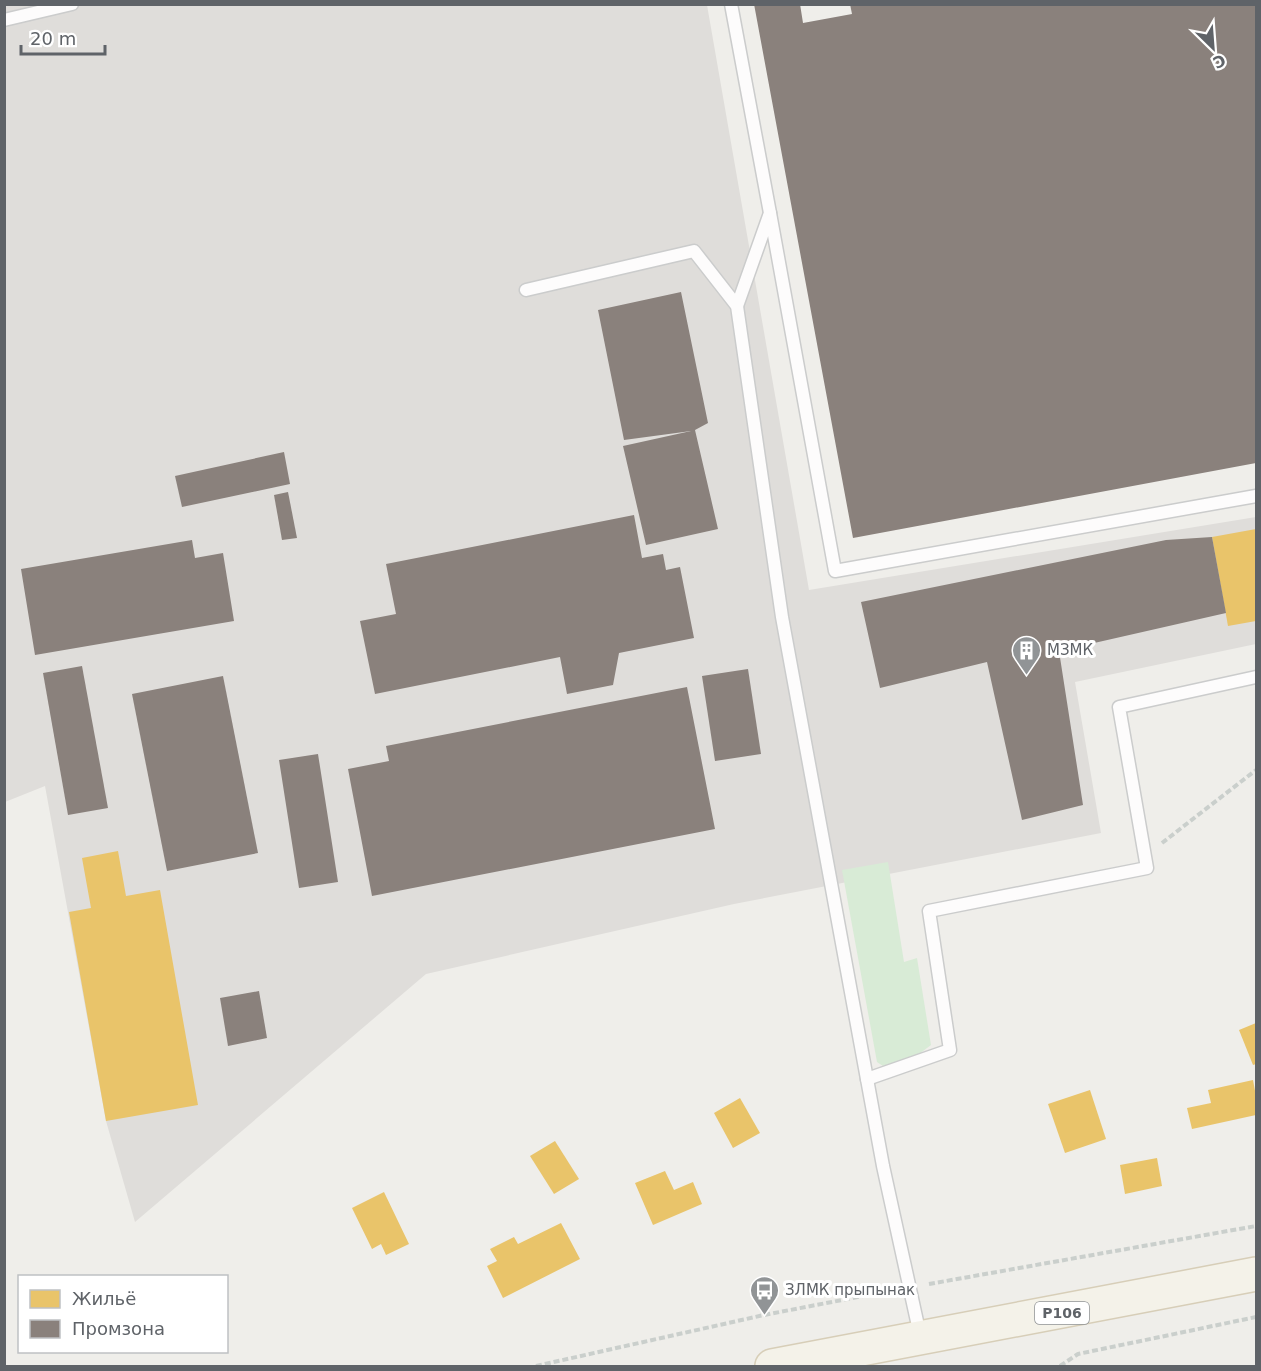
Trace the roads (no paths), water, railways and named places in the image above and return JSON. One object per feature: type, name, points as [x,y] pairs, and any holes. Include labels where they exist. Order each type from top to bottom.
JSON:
[{"type":"main road","name":"Р106","points":[[771,1366],[921,1340],[1257,1274]]},
{"type":"lane","points":[[4,20],[72,4]]},
{"type":"lane","points":[[731,4],[835,570],[1257,496]]},
{"type":"lane","points":[[770,213],[737,306],[782,617],[883,1166],[921,1340]]},
{"type":"lane","points":[[526,290],[694,251],[737,306]]},
{"type":"lane","points":[[867,1079],[950,1050],[930,911],[1147,868],[1119,707],[1257,677]]},
{"type":"place","name":"МЗМК","points":[[1026,676]]},
{"type":"place","name":"ЗЛМК прыпынак","points":[[764,1316]]}]
